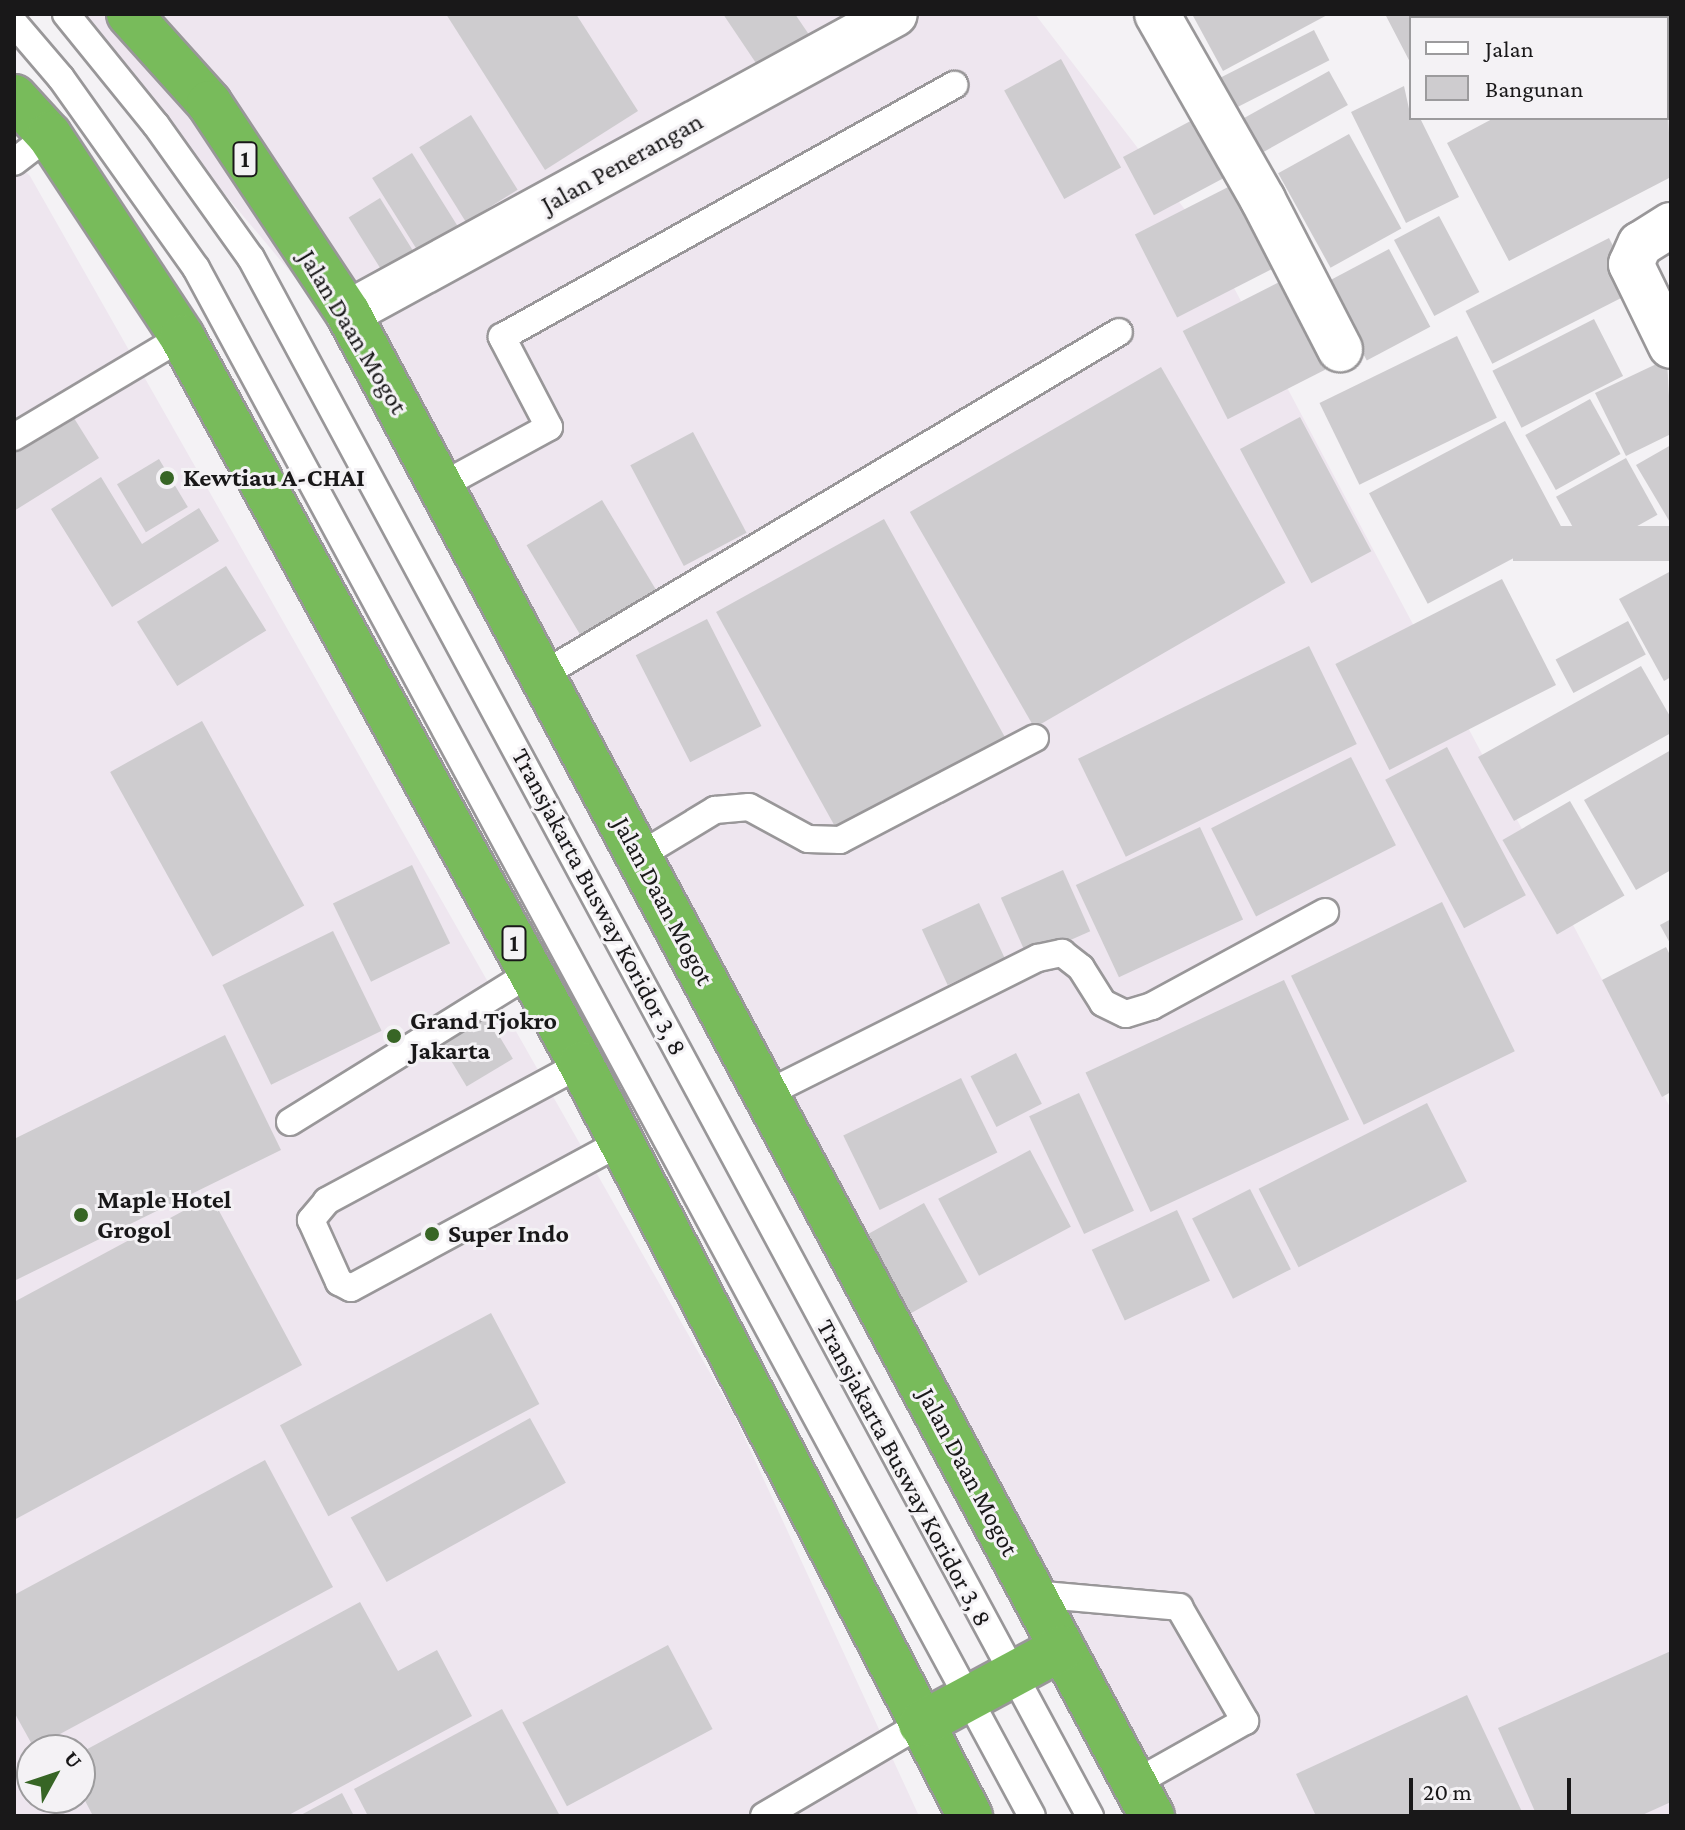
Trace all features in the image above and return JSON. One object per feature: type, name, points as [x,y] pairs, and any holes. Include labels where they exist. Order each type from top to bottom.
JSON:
[{"type":"highway","name":"Jalan Daan Mogot","points":[[129,14],[209,103],[348,313],[1144,1800]]},
{"type":"highway","name":"1","points":[[14,97],[49,135],[182,337],[581,1064],[970,1816]]},
{"type":"highway","points":[[921,1724],[1062,1648]]},
{"type":"street","name":"Jalan Penerangan","points":[[348,313],[895,14]]},
{"type":"street","points":[[1157,14],[1340,349]]},
{"type":"street","points":[[1671,225],[1640,244],[1631,264],[1671,346]]},
{"type":"lane","name":"Transjakarta Busway Koridor 3, 8","points":[[66,14],[156,125],[251,258],[1090,1816]]},
{"type":"lane","name":"Transjakarta Busway Koridor 3, 8","points":[[14,23],[61,78],[196,268],[1032,1816]]},
{"type":"lane","points":[[441,486],[549,427],[502,337],[954,85]]},
{"type":"lane","points":[[14,162],[49,135]]},
{"type":"lane","points":[[542,675],[1119,332]]},
{"type":"lane","points":[[14,437],[182,337]]},
{"type":"lane","points":[[639,856],[715,810],[749,807],[808,839],[840,840],[1035,738]]},
{"type":"lane","points":[[766,1094],[1038,958],[1062,953],[1081,968],[1103,1003],[1126,1014],[1152,1006],[1325,912]]},
{"type":"lane","points":[[290,1122],[530,973]]},
{"type":"lane","points":[[581,1064],[327,1201],[311,1220],[339,1282],[351,1288],[621,1142]]},
{"type":"lane","points":[[1034,1594],[1179,1607],[1245,1721],[1144,1800]]},
{"type":"lane","points":[[764,1816],[921,1724]]},
{"type":"shaded area","points":[[73,14],[1035,14],[1209,241],[1671,1109],[1671,1816],[1179,1816],[373,370]]},
{"type":"shaded area","points":[[14,160],[30,176],[734,1415],[919,1816],[14,1816]]},
{"type":"building","points":[[446,14],[576,14],[638,111],[545,170]]},
{"type":"building","points":[[723,14],[795,14],[814,42],[764,75]]},
{"type":"building","points":[[1192,14],[1329,14],[1223,71]]},
{"type":"building","points":[[1385,14],[1623,16],[1409,16],[1409,60]]},
{"type":"building","points":[[1314,30],[1329,60],[1229,112],[1213,81]]},
{"type":"building","points":[[1061,59],[1121,167],[1064,199],[1004,91]]},
{"type":"building","points":[[1329,71],[1348,105],[1263,152],[1244,118]]},
{"type":"building","points":[[1404,86],[1409,120],[1421,120],[1459,197],[1406,223],[1351,112]]},
{"type":"building","points":[[471,115],[518,190],[466,222],[419,147]]},
{"type":"building","points":[[1198,117],[1229,175],[1154,215],[1123,157]]},
{"type":"building","points":[[1490,120],[1668,120],[1671,177],[1509,261],[1447,143]]},
{"type":"building","points":[[1349,134],[1401,228],[1331,268],[1278,173]]},
{"type":"building","points":[[412,153],[463,234],[423,259],[372,178]]},
{"type":"building","points":[[1240,181],[1282,264],[1177,317],[1135,235]]},
{"type":"building","points":[[380,198],[414,253],[383,273],[349,218]]},
{"type":"building","points":[[1439,216],[1479,292],[1434,316],[1394,240]]},
{"type":"building","points":[[1609,238],[1636,291],[1492,364],[1466,311]]},
{"type":"building","points":[[1389,249],[1430,327],[1367,361],[1325,283]]},
{"type":"building","points":[[1287,278],[1332,366],[1228,419],[1183,331]]},
{"type":"building","points":[[1594,319],[1623,376],[1521,428],[1492,371]]},
{"type":"building","points":[[1457,336],[1497,418],[1359,485],[1319,403]]},
{"type":"building","points":[[1667,359],[1671,434],[1626,456],[1595,393]]},
{"type":"building","points":[[1161,367],[1286,583],[1034,728],[910,512]]},
{"type":"building","points":[[1590,399],[1621,454],[1556,490],[1525,435]]},
{"type":"building","points":[[67,407],[99,458],[14,511],[14,439]]},
{"type":"building","points":[[1300,417],[1371,551],[1311,583],[1240,449]]},
{"type":"building","points":[[1505,421],[1564,531],[1428,604],[1369,493]]},
{"type":"building","points":[[693,432],[747,533],[684,566],[630,465]]},
{"type":"building","points":[[1671,445],[1671,524],[1636,465]]},
{"type":"building","points":[[1626,458],[1658,515],[1588,554],[1556,497]]},
{"type":"building","points":[[159,459],[188,507],[146,532],[117,484]]},
{"type":"building","points":[[101,477],[142,544],[199,508],[219,541],[112,607],[51,509]]},
{"type":"building","points":[[602,500],[658,593],[582,638],[527,545]]},
{"type":"building","points":[[884,519],[1008,742],[840,835],[716,612]]},
{"type":"building","points":[[1513,526],[1671,526],[1671,561],[1513,561]]},
{"type":"building","points":[[226,566],[266,630],[177,686],[137,622]]},
{"type":"building","points":[[1671,571],[1671,677],[1664,681],[1619,599]]},
{"type":"building","points":[[1502,579],[1556,685],[1389,770],[1335,664]]},
{"type":"building","points":[[707,619],[761,726],[690,762],[636,655]]},
{"type":"building","points":[[1628,621],[1646,655],[1573,693],[1556,659]]},
{"type":"building","points":[[1309,646],[1357,744],[1126,857],[1078,759]]},
{"type":"building","points":[[1641,666],[1671,718],[1671,733],[1514,821],[1478,757]]},
{"type":"building","points":[[202,721],[304,906],[212,956],[110,772]]},
{"type":"building","points":[[1447,747],[1526,895],[1464,928],[1385,780]]},
{"type":"building","points":[[1671,750],[1671,870],[1636,890],[1584,800]]},
{"type":"building","points":[[1351,757],[1396,845],[1256,916],[1211,828]]},
{"type":"building","points":[[1570,801],[1624,895],[1557,934],[1502,840]]},
{"type":"building","points":[[1200,827],[1243,919],[1119,977],[1076,885]]},
{"type":"building","points":[[412,865],[450,943],[371,982],[333,904]]},
{"type":"building","points":[[1063,870],[1090,931],[1028,959],[1001,898]]},
{"type":"building","points":[[1442,902],[1515,1051],[1364,1125],[1291,976]]},
{"type":"building","points":[[979,903],[1005,958],[948,985],[922,930]]},
{"type":"building","points":[[1671,919],[1671,945],[1660,925]]},
{"type":"building","points":[[333,931],[382,1031],[271,1085],[222,985]]},
{"type":"building","points":[[1666,947],[1671,957],[1671,1092],[1662,1097],[1602,980]]},
{"type":"building","points":[[1284,980],[1349,1120],[1151,1212],[1086,1073]]},
{"type":"building","points":[[483,1009],[513,1059],[467,1087],[437,1037]]},
{"type":"building","name":"Maple Hotel Grogol","points":[[225,1035],[281,1150],[14,1281],[14,1139]]},
{"type":"building","points":[[1016,1053],[1042,1104],[996,1127],[971,1076]]},
{"type":"building","points":[[961,1078],[997,1153],[880,1210],[843,1135]]},
{"type":"building","points":[[1079,1093],[1134,1211],[1084,1234],[1029,1116]]},
{"type":"building","points":[[1427,1103],[1467,1181],[1299,1267],[1259,1189]]},
{"type":"building","points":[[1030,1150],[1071,1227],[979,1276],[938,1199]]},
{"type":"building","points":[[1250,1189],[1291,1269],[1233,1299],[1192,1219]]},
{"type":"building","points":[[211,1196],[302,1365],[14,1520],[14,1302]]},
{"type":"building","points":[[924,1203],[968,1282],[907,1315],[864,1236]]},
{"type":"building","points":[[1177,1210],[1210,1281],[1125,1320],[1092,1250]]},
{"type":"building","points":[[491,1313],[539,1404],[328,1516],[280,1425]]},
{"type":"building","points":[[530,1418],[566,1483],[387,1582],[351,1517]]},
{"type":"building","points":[[265,1460],[333,1587],[60,1734],[26,1734],[14,1712],[14,1595]]},
{"type":"building","points":[[360,1602],[398,1671],[437,1650],[472,1716],[287,1816],[93,1816],[96,1814],[96,1744]]},
{"type":"building","points":[[668,1645],[713,1729],[567,1806],[522,1722]]},
{"type":"building","points":[[1671,1651],[1671,1802],[1640,1816],[1537,1816],[1498,1728]]},
{"type":"building","points":[[1467,1695],[1524,1816],[1316,1816],[1296,1774]]},
{"type":"building","points":[[502,1709],[560,1816],[368,1816],[354,1789]]},
{"type":"building","points":[[342,1793],[354,1816],[299,1816]]},
{"type":"place","name":"Kewtiau A-CHAI","points":[[167,478]]},
{"type":"place","name":"Grand Tjokro Jakarta","points":[[394,1036]]},
{"type":"place","name":"Maple Hotel Grogol","points":[[81,1215]]},
{"type":"place","name":"Super Indo","points":[[432,1234]]}]
